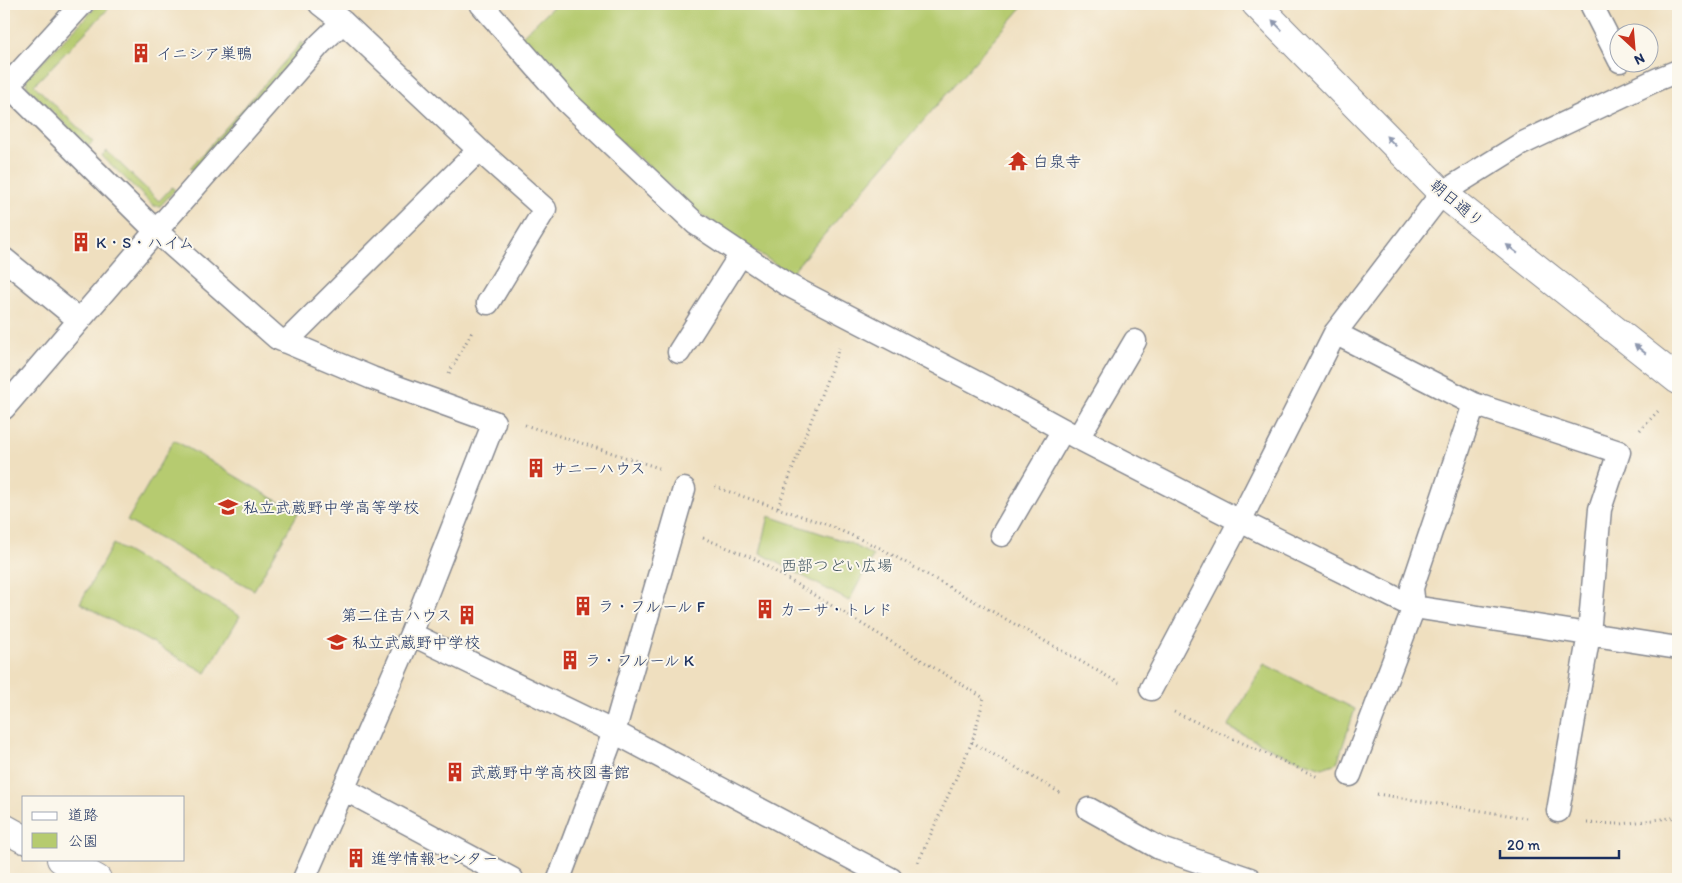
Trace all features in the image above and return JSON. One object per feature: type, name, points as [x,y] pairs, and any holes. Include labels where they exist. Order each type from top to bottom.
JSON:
[{"type":"street","name":"朝日通り","points":[[1256,4],[1442,193],[1678,380]]},
{"type":"street","points":[[4,828],[22,838]]},
{"type":"street","points":[[62,860],[97,879]]},
{"type":"lane","points":[[82,4],[6,83],[156,231],[277,338],[372,378],[494,422],[411,634],[304,879]]},
{"type":"lane","points":[[320,4],[343,22],[479,150],[545,209],[488,304]]},
{"type":"lane","points":[[481,4],[574,108],[694,223],[786,284],[1240,521],[1414,607],[1678,648]]},
{"type":"lane","points":[[1592,6],[1610,42]]},
{"type":"lane","points":[[4,408],[320,44],[343,22]]},
{"type":"lane","points":[[1151,689],[1240,521],[1335,333],[1442,193],[1520,144],[1678,71]]},
{"type":"lane","points":[[1625,72],[1634,90]]},
{"type":"lane","points":[[286,342],[479,150]]},
{"type":"lane","points":[[679,352],[740,254]]},
{"type":"lane","points":[[4,259],[79,320]]},
{"type":"lane","points":[[1335,333],[1474,404],[1619,452],[1600,509],[1589,634],[1558,811]]},
{"type":"lane","points":[[1002,535],[1136,341]]},
{"type":"lane","points":[[1350,775],[1414,607],[1412,588],[1474,404]]},
{"type":"lane","points":[[559,879],[614,732],[672,525],[684,489]]},
{"type":"lane","points":[[411,634],[614,732],[891,879]]},
{"type":"lane","points":[[344,789],[512,879]]},
{"type":"lane","points":[[1089,809],[1159,848],[1250,879]]},
{"type":"path","points":[[434,400],[488,304]]},
{"type":"path","points":[[778,507],[851,318]]},
{"type":"path","points":[[1619,452],[1665,405]]},
{"type":"path","points":[[494,422],[509,420],[659,468]]},
{"type":"path","points":[[715,487],[828,524],[880,548],[1120,684]]},
{"type":"path","points":[[672,525],[753,558],[984,698],[972,742],[914,871]]},
{"type":"path","points":[[1171,710],[1327,781]]},
{"type":"path","points":[[972,742],[1089,809]]},
{"type":"path","points":[[1373,794],[1534,819]]},
{"type":"path","points":[[1582,823],[1622,824],[1678,817]]},
{"type":"green space","points":[[99,4],[113,4],[34,85],[93,142],[88,146],[27,87],[26,79]]},
{"type":"green space","points":[[556,4],[1025,4],[790,274],[702,215],[583,107],[521,37]]},
{"type":"green space","points":[[302,42],[305,45],[193,170],[190,168]]},
{"type":"green space","points":[[107,151],[159,201],[172,187],[175,190],[160,206],[154,206],[102,156]]},
{"type":"green space","points":[[174,440],[298,513],[254,590],[127,521]]},
{"type":"green space","name":"西部つどい広場","points":[[769,516],[850,543],[873,556],[849,601],[760,553]]},
{"type":"green space","points":[[113,544],[240,616],[206,673],[80,603]]},
{"type":"green space","points":[[1264,664],[1355,709],[1337,763],[1322,768],[1280,753],[1228,727]]},
{"type":"place","name":"イニシア巣鴨","points":[[141,53]]},
{"type":"place","name":"白泉寺","points":[[1018,161]]},
{"type":"place","name":"K・S・ハイム","points":[[81,242]]},
{"type":"place","name":"サニーハウス","points":[[536,468]]},
{"type":"place","name":"私立武蔵野中学高等学校","points":[[228,507]]},
{"type":"place","name":"ラ・フルール F","points":[[583,606]]},
{"type":"place","name":"カーサ・トレド","points":[[765,609]]},
{"type":"place","name":"第二住吉ハウス","points":[[467,615]]},
{"type":"place","name":"私立武蔵野中学校","points":[[337,642]]},
{"type":"place","name":"ラ・フルール K","points":[[570,660]]},
{"type":"place","name":"武蔵野中学高校図書館","points":[[455,772]]},
{"type":"place","name":"進学情報センター","points":[[356,858]]}]
